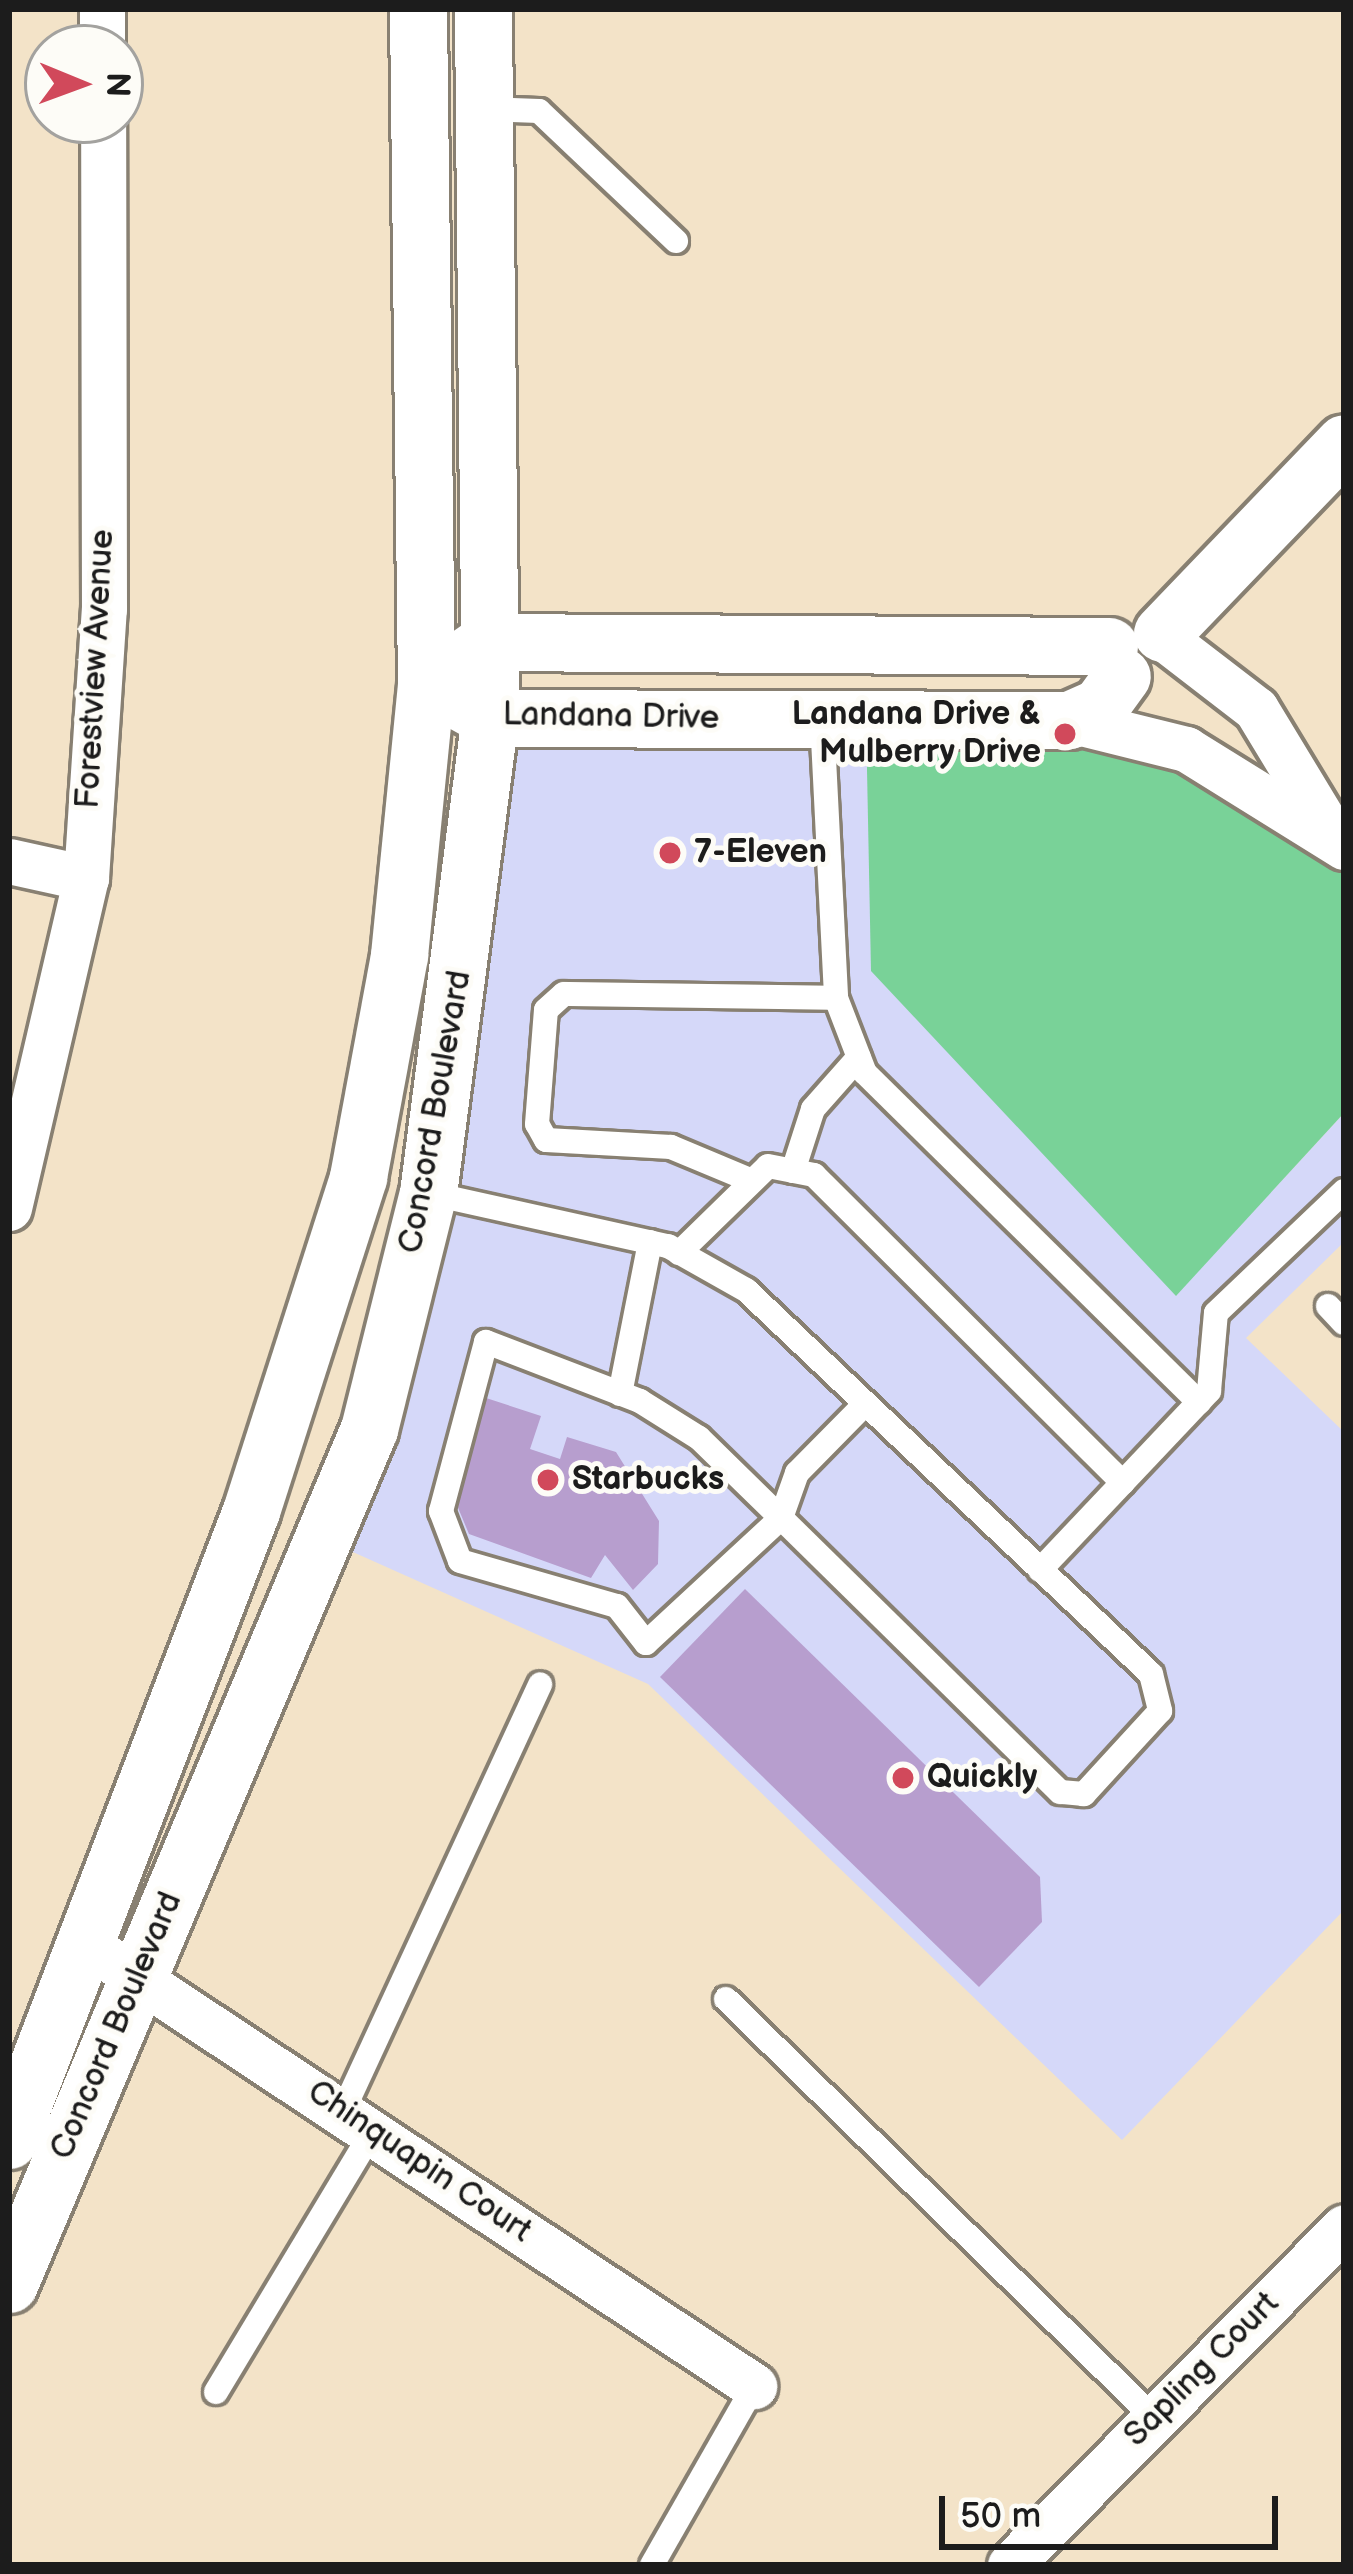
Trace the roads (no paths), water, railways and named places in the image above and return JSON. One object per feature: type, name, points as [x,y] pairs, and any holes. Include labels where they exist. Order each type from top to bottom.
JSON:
[{"type":"street","name":"Concord Boulevard","points":[[9,2284],[369,1429],[428,1193],[412,1073],[426,685],[418,9]]},
{"type":"street","name":"Concord Boulevard","points":[[9,2140],[250,1511],[358,1177],[412,1073],[490,718],[483,9]]},
{"type":"street","name":"Forestview Avenue","points":[[9,1208],[86,878],[104,609],[103,144]]},
{"type":"street","points":[[1069,720],[1100,706],[1139,655],[1344,443]]},
{"type":"street","points":[[426,685],[486,642],[1139,655],[1256,709],[1338,841]]},
{"type":"street","points":[[1139,655],[1186,749]]},
{"type":"street","name":"Landana Drive","points":[[426,685],[490,718],[1069,720]]},
{"type":"street","points":[[1069,720],[1186,749],[1338,841]]},
{"type":"street","points":[[9,861],[86,878]]},
{"type":"street","name":"Chinquapin Court","points":[[82,1942],[138,1974],[754,2386]]},
{"type":"street","name":"Sapling Court","points":[[1010,2565],[1344,2227]]},
{"type":"lane","points":[[485,109],[538,111],[676,241]]},
{"type":"lane","points":[[822,719],[836,998],[859,1057],[1198,1402]]},
{"type":"lane","points":[[751,1180],[671,1147],[545,1140],[537,1124],[546,1010],[564,994],[836,998]]},
{"type":"lane","points":[[793,1171],[813,1109],[859,1057]]},
{"type":"lane","points":[[679,1252],[768,1166],[814,1175],[1123,1483]]},
{"type":"lane","points":[[1040,1570],[1209,1391],[1216,1312],[1344,1191]]},
{"type":"lane","points":[[428,1193],[650,1242],[679,1252],[746,1290],[1040,1570],[1162,1694],[1160,1711],[1084,1795],[1060,1792],[781,1519],[698,1438],[620,1394],[485,1342],[441,1511],[460,1561],[616,1606],[646,1643],[781,1519],[796,1473],[865,1404]]},
{"type":"lane","points":[[620,1394],[650,1242]]},
{"type":"lane","points":[[216,2392],[358,2121],[540,1684]]},
{"type":"lane","points":[[726,1999],[1154,2418]]},
{"type":"lane","points":[[652,2565],[754,2386]]},
{"type":"place","name":"Landana Drive & Mulberry Drive","points":[[1065,734]]},
{"type":"place","name":"7-Eleven","points":[[670,853]]},
{"type":"place","name":"Starbucks","points":[[548,1480]]},
{"type":"place","name":"Quickly","points":[[903,1778]]}]
